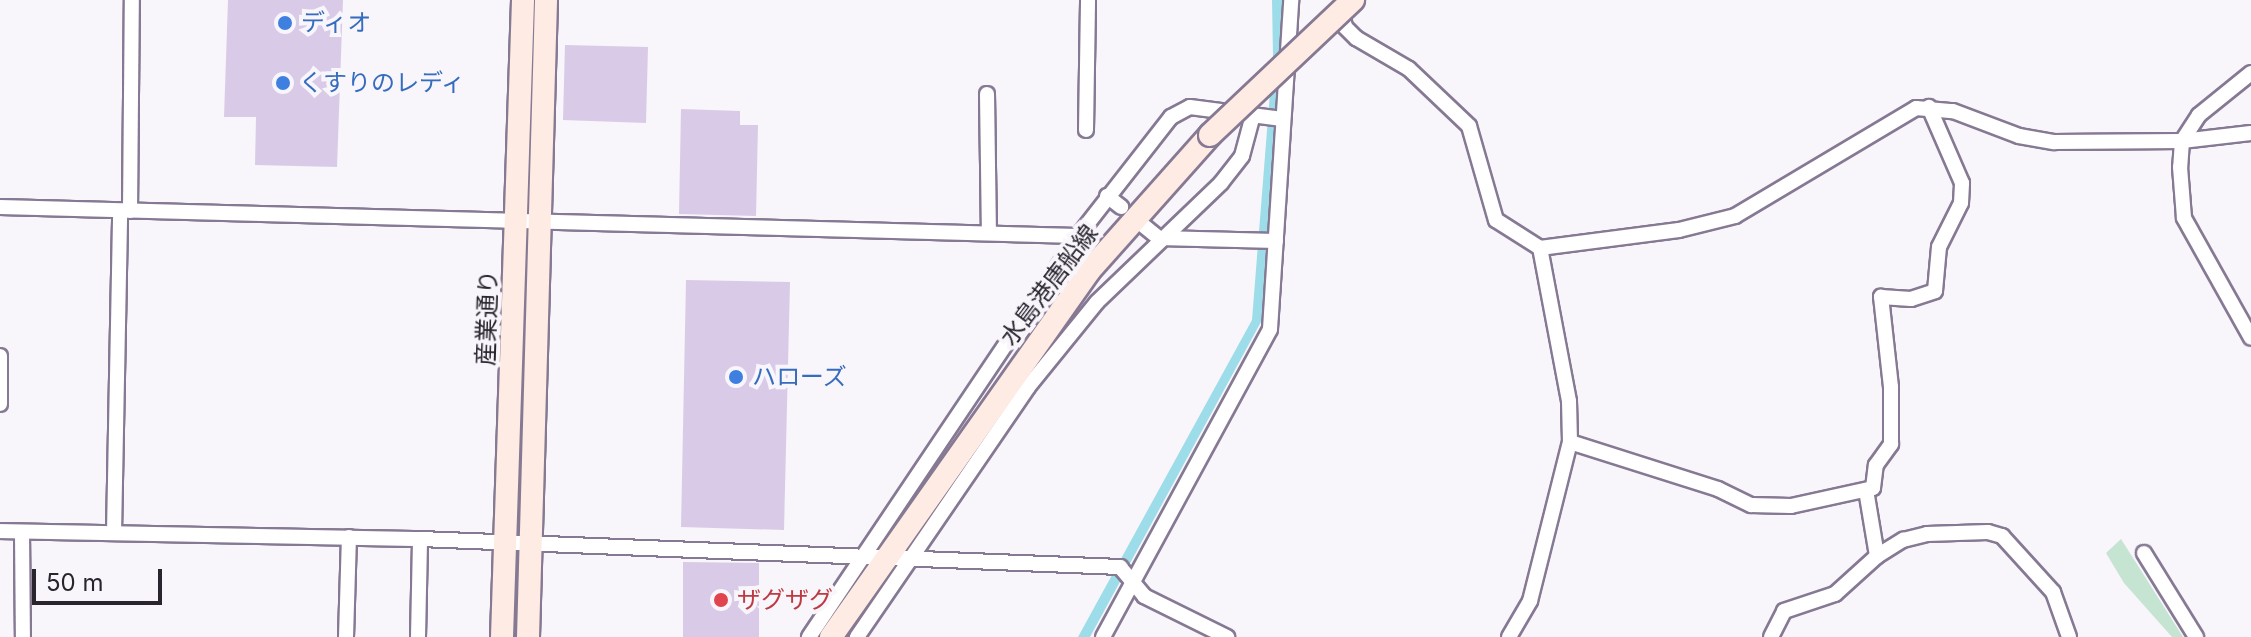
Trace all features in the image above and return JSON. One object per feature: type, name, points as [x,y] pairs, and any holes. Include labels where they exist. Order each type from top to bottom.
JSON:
[{"type":"street","points":[[114,533],[132,0]]},
{"type":"street","name":"産業通り","points":[[502,637],[523,0]]},
{"type":"street","name":"産業通り","points":[[528,637],[546,0]]},
{"type":"street","points":[[1086,130],[1088,0]]},
{"type":"street","points":[[1103,637],[1270,329],[1291,0]]},
{"type":"street","points":[[1339,0],[1345,27],[1356,38],[1409,69],[1469,126],[1496,220],[1540,248],[1679,230],[1735,216],[1916,108],[1929,107],[2054,142],[2182,141],[2251,133]]},
{"type":"street","name":"水島港唐船線","points":[[831,637],[877,555],[1089,271],[1210,135],[1353,0]]},
{"type":"street","points":[[2251,73],[2199,115],[2182,141],[2184,218],[2251,338]]},
{"type":"street","points":[[987,94],[989,232]]},
{"type":"street","points":[[1570,442],[1718,489],[1751,505],[1791,506],[1873,488],[1876,465],[1891,444],[1891,387],[1881,297],[1911,299],[1935,291],[1939,247],[1961,203],[1959,174],[1929,107]]},
{"type":"street","points":[[809,637],[877,555],[1078,236],[1171,117],[1202,108],[1225,108],[1252,119],[1282,119]]},
{"type":"street","points":[[857,637],[1028,387],[1097,302],[1159,238],[1221,183],[1242,156],[1252,119]]},
{"type":"street","points":[[1107,196],[1121,207]]},
{"type":"street","points":[[0,207],[517,224],[1078,236]]},
{"type":"street","points":[[1144,226],[1159,238],[1276,241]]},
{"type":"street","points":[[1509,637],[1530,601],[1570,442],[1569,401],[1540,248]]},
{"type":"street","points":[[0,356],[0,404]]},
{"type":"street","points":[[1866,490],[1877,556]]},
{"type":"street","points":[[0,531],[420,539],[1120,567],[1144,596],[1227,637]]},
{"type":"street","points":[[22,532],[23,637]]},
{"type":"street","points":[[1771,637],[1784,611],[1835,594],[1877,556],[1903,540],[1927,534],[2002,536],[2053,592],[2069,637]]},
{"type":"street","points":[[346,637],[349,537]]},
{"type":"street","points":[[418,637],[420,539]]},
{"type":"street","points":[[2144,553],[2196,637]]},
{"type":"green space","points":[[2121,539],[2183,637],[2172,637],[2124,583],[2106,553]]},
{"type":"water","points":[[1272,0],[1284,0],[1262,320],[1090,637],[1078,637],[1252,320],[1273,55]]},
{"type":"building","points":[[228,0],[343,0],[337,167],[255,165],[256,117],[224,117]]},
{"type":"building","points":[[565,45],[648,47],[646,123],[563,120]]},
{"type":"building","points":[[681,109],[740,111],[740,125],[758,125],[756,216],[679,214]]},
{"type":"building","name":"ハローズ","points":[[686,280],[790,282],[784,530],[681,527]]},
{"type":"building","name":"ザグザグ","points":[[683,562],[759,563],[759,637],[683,637]]},
{"type":"place","name":"ディオ","points":[[285,23]]},
{"type":"place","name":"くすりのレディ","points":[[283,83]]},
{"type":"place","name":"ハローズ","points":[[736,377]]},
{"type":"place","name":"ザグザグ","points":[[721,600]]}]
